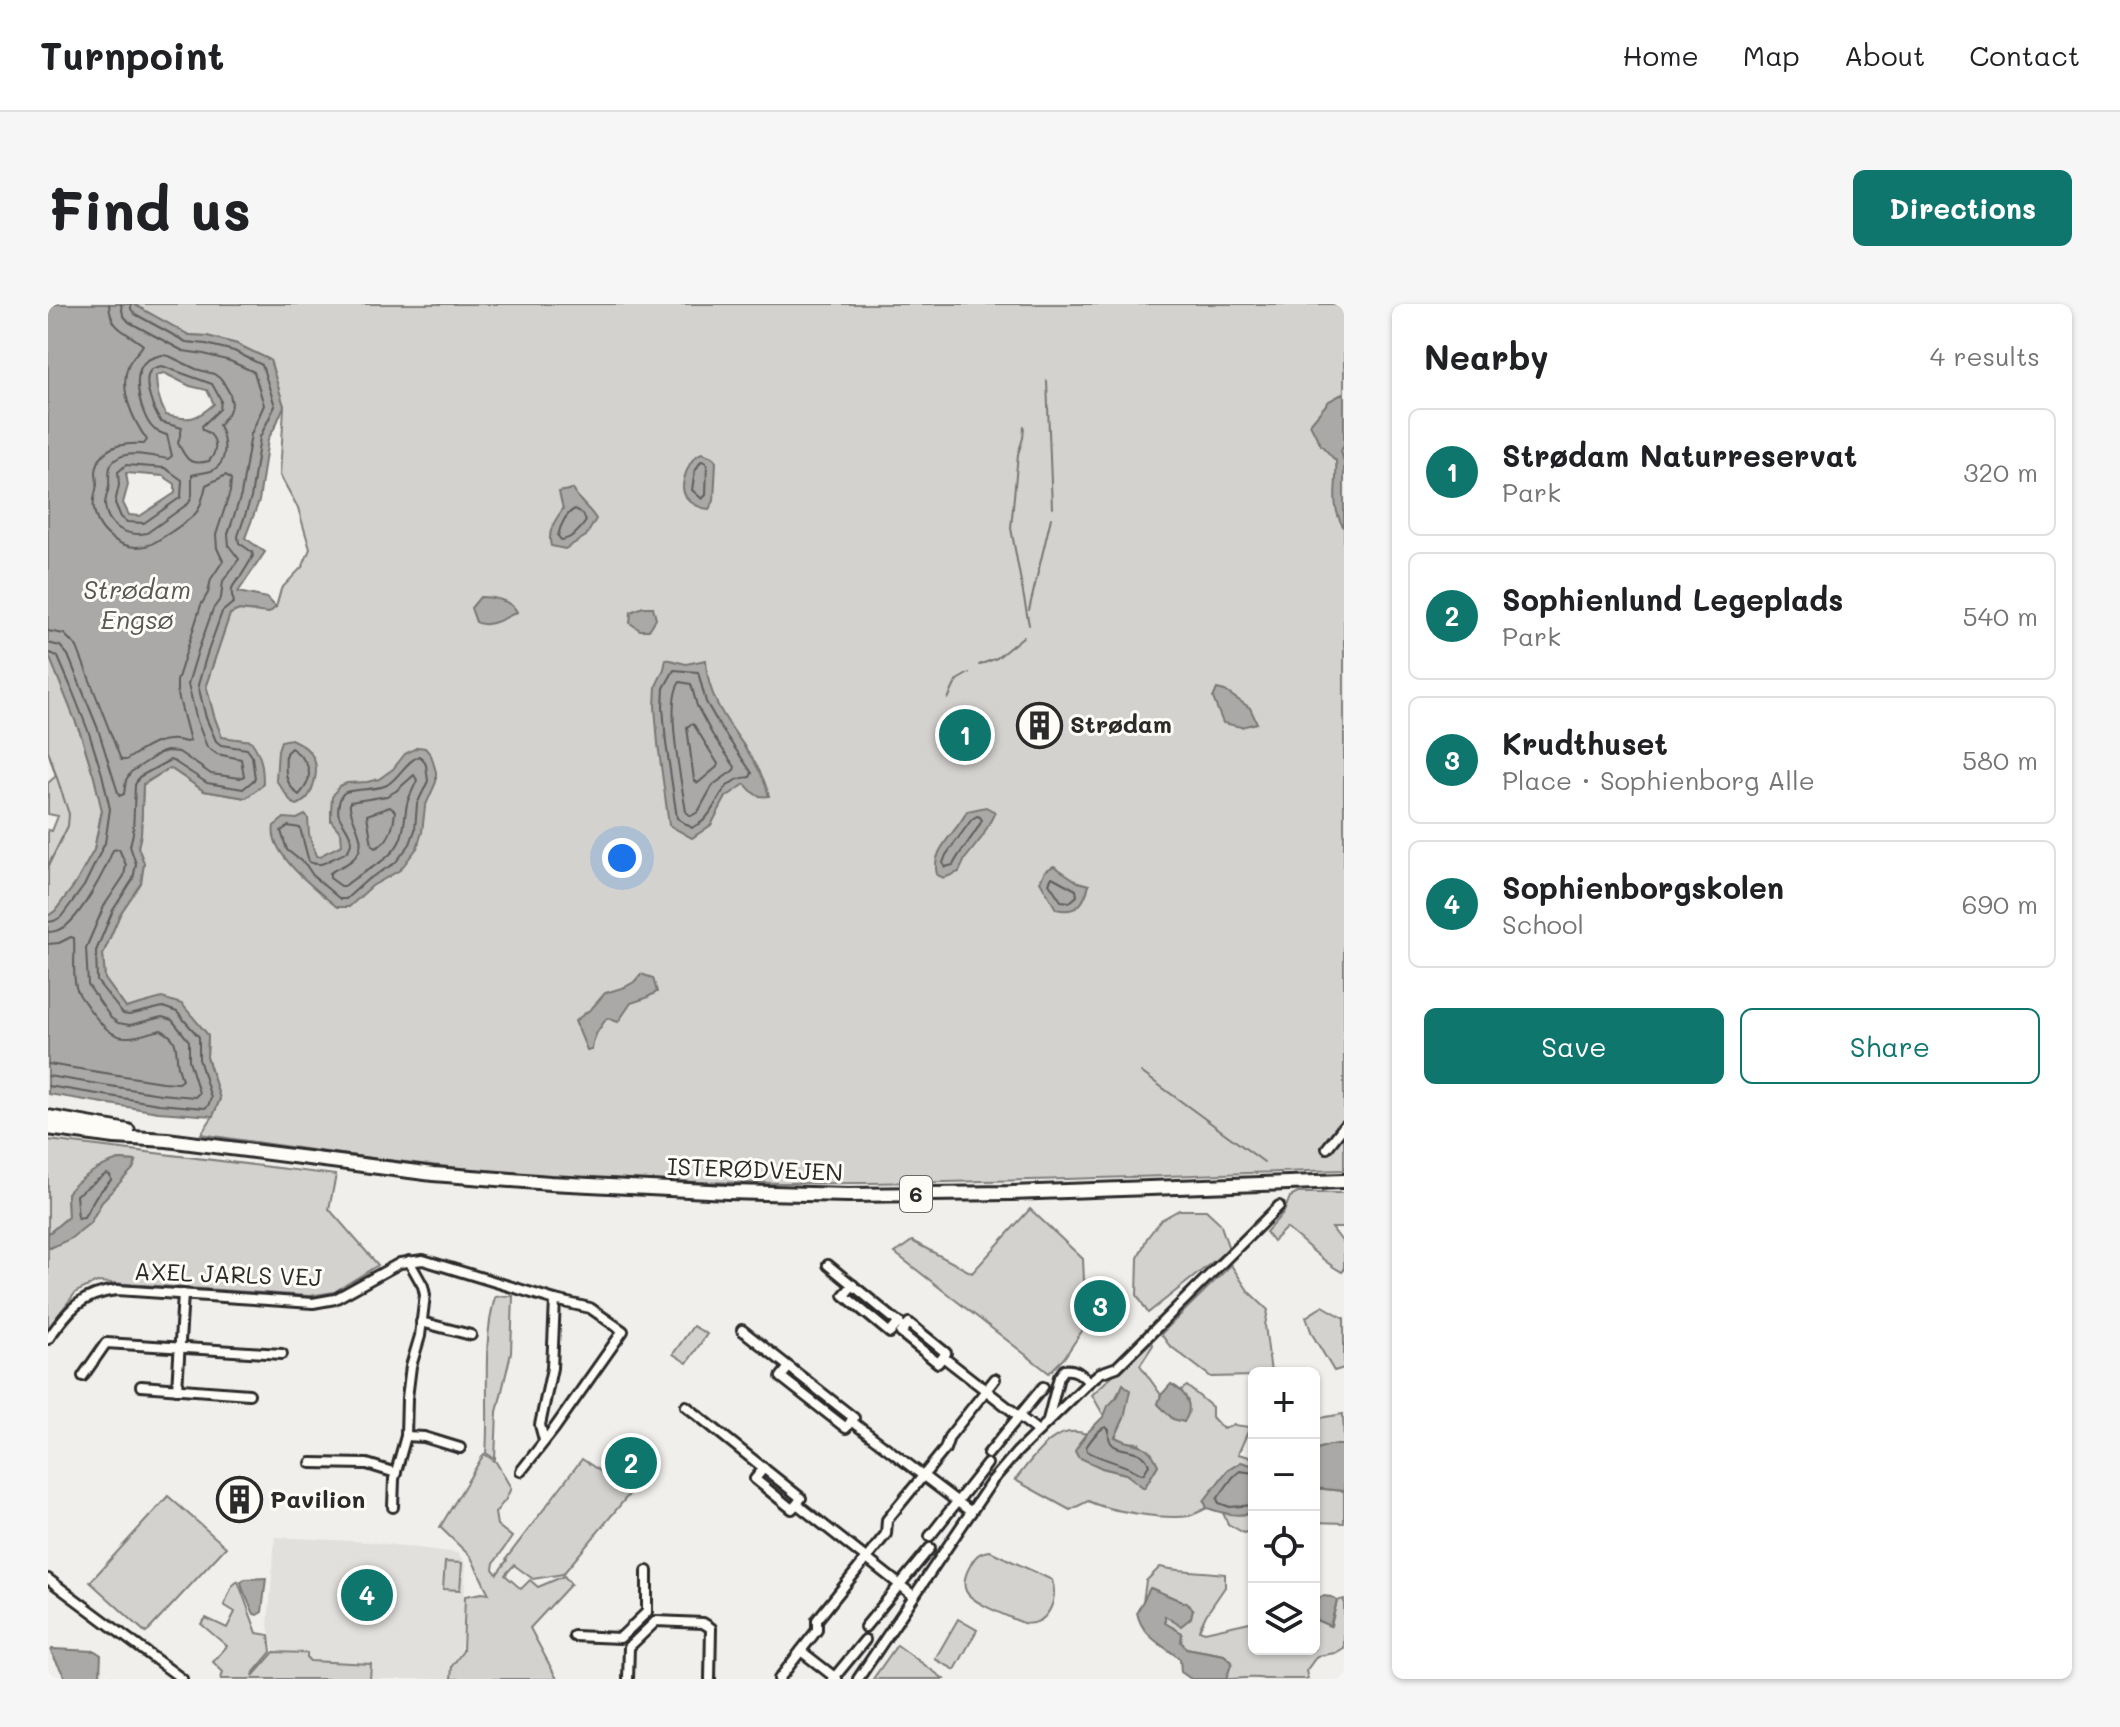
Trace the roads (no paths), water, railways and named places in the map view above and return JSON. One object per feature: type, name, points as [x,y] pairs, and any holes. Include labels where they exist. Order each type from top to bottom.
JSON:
[{"type":"highway","name":"ISTERØDVEJEN","points":[[48,1117],[167,1140]]},
{"type":"highway","name":"ISTERØDVEJEN","points":[[48,1128],[433,1174],[728,1192],[848,1195],[1011,1193],[1344,1181]]},
{"type":"highway","points":[[48,1134],[79,1138],[115,1137]]},
{"type":"street","points":[[1327,1148],[1344,1126]]},
{"type":"street","points":[[858,1679],[992,1481],[1048,1421],[1100,1373],[1117,1367],[1279,1206]]},
{"type":"street","points":[[393,1507],[396,1473],[406,1436],[411,1366],[425,1295],[409,1261],[423,1260],[590,1308],[623,1331],[521,1471]]},
{"type":"street","name":"AXEL JARLS VEJ","points":[[48,1339],[71,1308],[86,1297],[101,1292],[117,1290],[313,1303],[335,1299],[409,1261]]},
{"type":"street","points":[[828,1265],[902,1325]]},
{"type":"street","points":[[853,1285],[844,1295],[890,1333],[902,1325]]},
{"type":"street","points":[[177,1389],[183,1294]]},
{"type":"street","points":[[544,1440],[540,1425],[552,1368],[555,1300]]},
{"type":"street","points":[[421,1322],[471,1335]]},
{"type":"street","points":[[902,1325],[901,1333],[938,1363],[943,1357],[1038,1431]]},
{"type":"street","points":[[742,1330],[854,1418],[851,1421],[971,1512]]},
{"type":"street","points":[[83,1376],[106,1343],[282,1354]]},
{"type":"street","points":[[1048,1421],[1059,1377],[1064,1370],[1072,1369],[1089,1382]]},
{"type":"street","points":[[779,1679],[817,1630],[817,1620],[886,1534],[887,1520],[945,1449],[949,1437],[995,1379]]},
{"type":"street","points":[[141,1386],[249,1394]]},
{"type":"street","points":[[930,1536],[1043,1387]]},
{"type":"street","points":[[686,1406],[764,1468],[801,1498],[792,1509],[755,1479],[764,1468]]},
{"type":"street","points":[[406,1436],[424,1437],[460,1448]]},
{"type":"street","points":[[311,1463],[367,1464],[396,1473]]},
{"type":"street","points":[[797,1504],[914,1596]]},
{"type":"street","points":[[865,1627],[930,1548]]},
{"type":"street","points":[[574,1636],[620,1638],[647,1612],[647,1571]]},
{"type":"street","points":[[48,1579],[182,1679]]},
{"type":"street","points":[[647,1606],[662,1621]]},
{"type":"street","points":[[628,1679],[629,1647],[656,1621],[662,1621],[703,1623],[711,1628],[710,1679]]},
{"type":"street","points":[[614,1638],[628,1653]]},
{"type":"street","points":[[801,1651],[835,1678],[865,1640]]},
{"type":"water","name":"Strødam Engsø","points":[[48,304],[133,304],[189,335],[237,344],[270,360],[284,406],[268,439],[259,501],[245,538],[265,552],[238,592],[267,598],[276,607],[269,613],[239,610],[230,614],[206,685],[222,737],[251,741],[255,746],[261,762],[263,785],[246,798],[204,791],[170,768],[143,784],[138,847],[144,863],[141,883],[120,914],[103,954],[105,979],[126,1008],[162,998],[182,1004],[208,1035],[207,1057],[220,1099],[213,1116],[158,1112],[48,1094],[48,916],[76,883],[94,850],[102,811],[81,735],[48,653]],"holes":[[[164,373],[190,386],[207,390],[214,404],[192,418],[166,415],[158,396],[156,380],[156,375]],[[126,473],[163,476],[175,484],[175,493],[140,516],[129,515],[123,503],[128,485]]]},
{"type":"water","points":[[1344,393],[1344,444],[1341,451],[1344,462],[1344,528],[1335,503],[1336,461],[1320,444],[1310,424],[1329,401]]},
{"type":"water","points":[[702,453],[713,457],[716,462],[714,501],[709,509],[693,504],[686,497],[683,486],[689,466]]},
{"type":"water","points":[[573,489],[596,519],[586,536],[565,549],[551,546],[551,531],[563,509],[559,492]]},
{"type":"water","points":[[480,597],[506,602],[517,612],[491,623],[476,622],[471,608]]},
{"type":"water","points":[[653,607],[656,619],[649,630],[640,630],[630,623],[631,612]]},
{"type":"water","points":[[666,659],[686,664],[706,660],[715,699],[754,761],[769,796],[755,794],[745,784],[726,797],[711,825],[692,838],[669,825],[655,707],[656,686]]},
{"type":"water","points":[[1217,689],[1250,708],[1257,723],[1241,727],[1223,723],[1213,698]]},
{"type":"water","points":[[291,739],[310,752],[316,770],[310,793],[297,805],[292,803],[276,780],[281,741]]},
{"type":"water","points":[[418,747],[425,748],[431,755],[436,782],[425,807],[417,848],[400,870],[372,886],[349,907],[337,907],[286,859],[274,837],[274,826],[284,818],[297,819],[305,815],[316,856],[321,857],[342,845],[341,833],[331,821],[332,797],[339,786],[379,779],[393,769],[405,754]]},
{"type":"water","points":[[986,807],[995,812],[959,872],[944,878],[937,875],[937,857],[967,811]]},
{"type":"water","points":[[1054,866],[1078,882],[1089,885],[1082,902],[1074,909],[1056,909],[1040,881],[1045,871]]},
{"type":"water","points":[[641,974],[653,978],[657,992],[631,1003],[618,1022],[607,1018],[595,1037],[592,1050],[587,1050],[575,1021],[605,993],[625,987]]},
{"type":"water","points":[[119,1160],[136,1161],[133,1169],[103,1200],[90,1223],[70,1239],[50,1248],[48,1234],[68,1217],[67,1193],[91,1173]]},
{"type":"water","points":[[1123,1384],[1130,1390],[1124,1418],[1115,1437],[1140,1445],[1154,1457],[1158,1465],[1144,1488],[1126,1474],[1078,1457],[1075,1451],[1104,1416]]},
{"type":"water","points":[[1171,1384],[1181,1391],[1189,1405],[1184,1422],[1173,1419],[1158,1404]]},
{"type":"water","points":[[1344,1445],[1344,1491],[1320,1489],[1320,1448]]},
{"type":"water","points":[[1241,1462],[1248,1464],[1248,1514],[1236,1515],[1207,1508],[1204,1501],[1227,1471]]},
{"type":"water","points":[[266,1578],[262,1612],[257,1615],[241,1582]]},
{"type":"water","points":[[1150,1588],[1193,1609],[1191,1618],[1181,1626],[1165,1616],[1165,1623],[1182,1633],[1181,1642],[1186,1648],[1224,1655],[1232,1662],[1226,1679],[1191,1679],[1181,1672],[1180,1659],[1148,1634],[1137,1612]]},
{"type":"water","points":[[1332,1597],[1337,1601],[1330,1626],[1320,1622],[1320,1598]]},
{"type":"water","points":[[52,1649],[95,1651],[101,1655],[100,1676],[113,1677],[66,1679]]},
{"type":"waterway","points":[[1047,381],[1052,508]]},
{"type":"waterway","points":[[1024,426],[1018,454],[1011,528],[1029,625]]},
{"type":"waterway","points":[[1029,610],[1051,518]]},
{"type":"waterway","points":[[979,665],[997,658],[1024,636]]},
{"type":"waterway","points":[[948,699],[957,680],[969,673]]},
{"type":"waterway","points":[[48,751],[69,814],[68,826],[48,866]]},
{"type":"waterway","points":[[1141,1072],[1264,1162]]},
{"type":"place","name":"Strødam","points":[[1039,725]]},
{"type":"place","name":"Strødam Naturreservat","points":[[965,735]]},
{"type":"place","name":"Krudthuset","points":[[1100,1306]]},
{"type":"place","name":"Sophienlund Legeplads","points":[[631,1463]]},
{"type":"place","name":"Pavilion","points":[[239,1500]]},
{"type":"place","name":"Sophienborgskolen","points":[[367,1595]]}]
